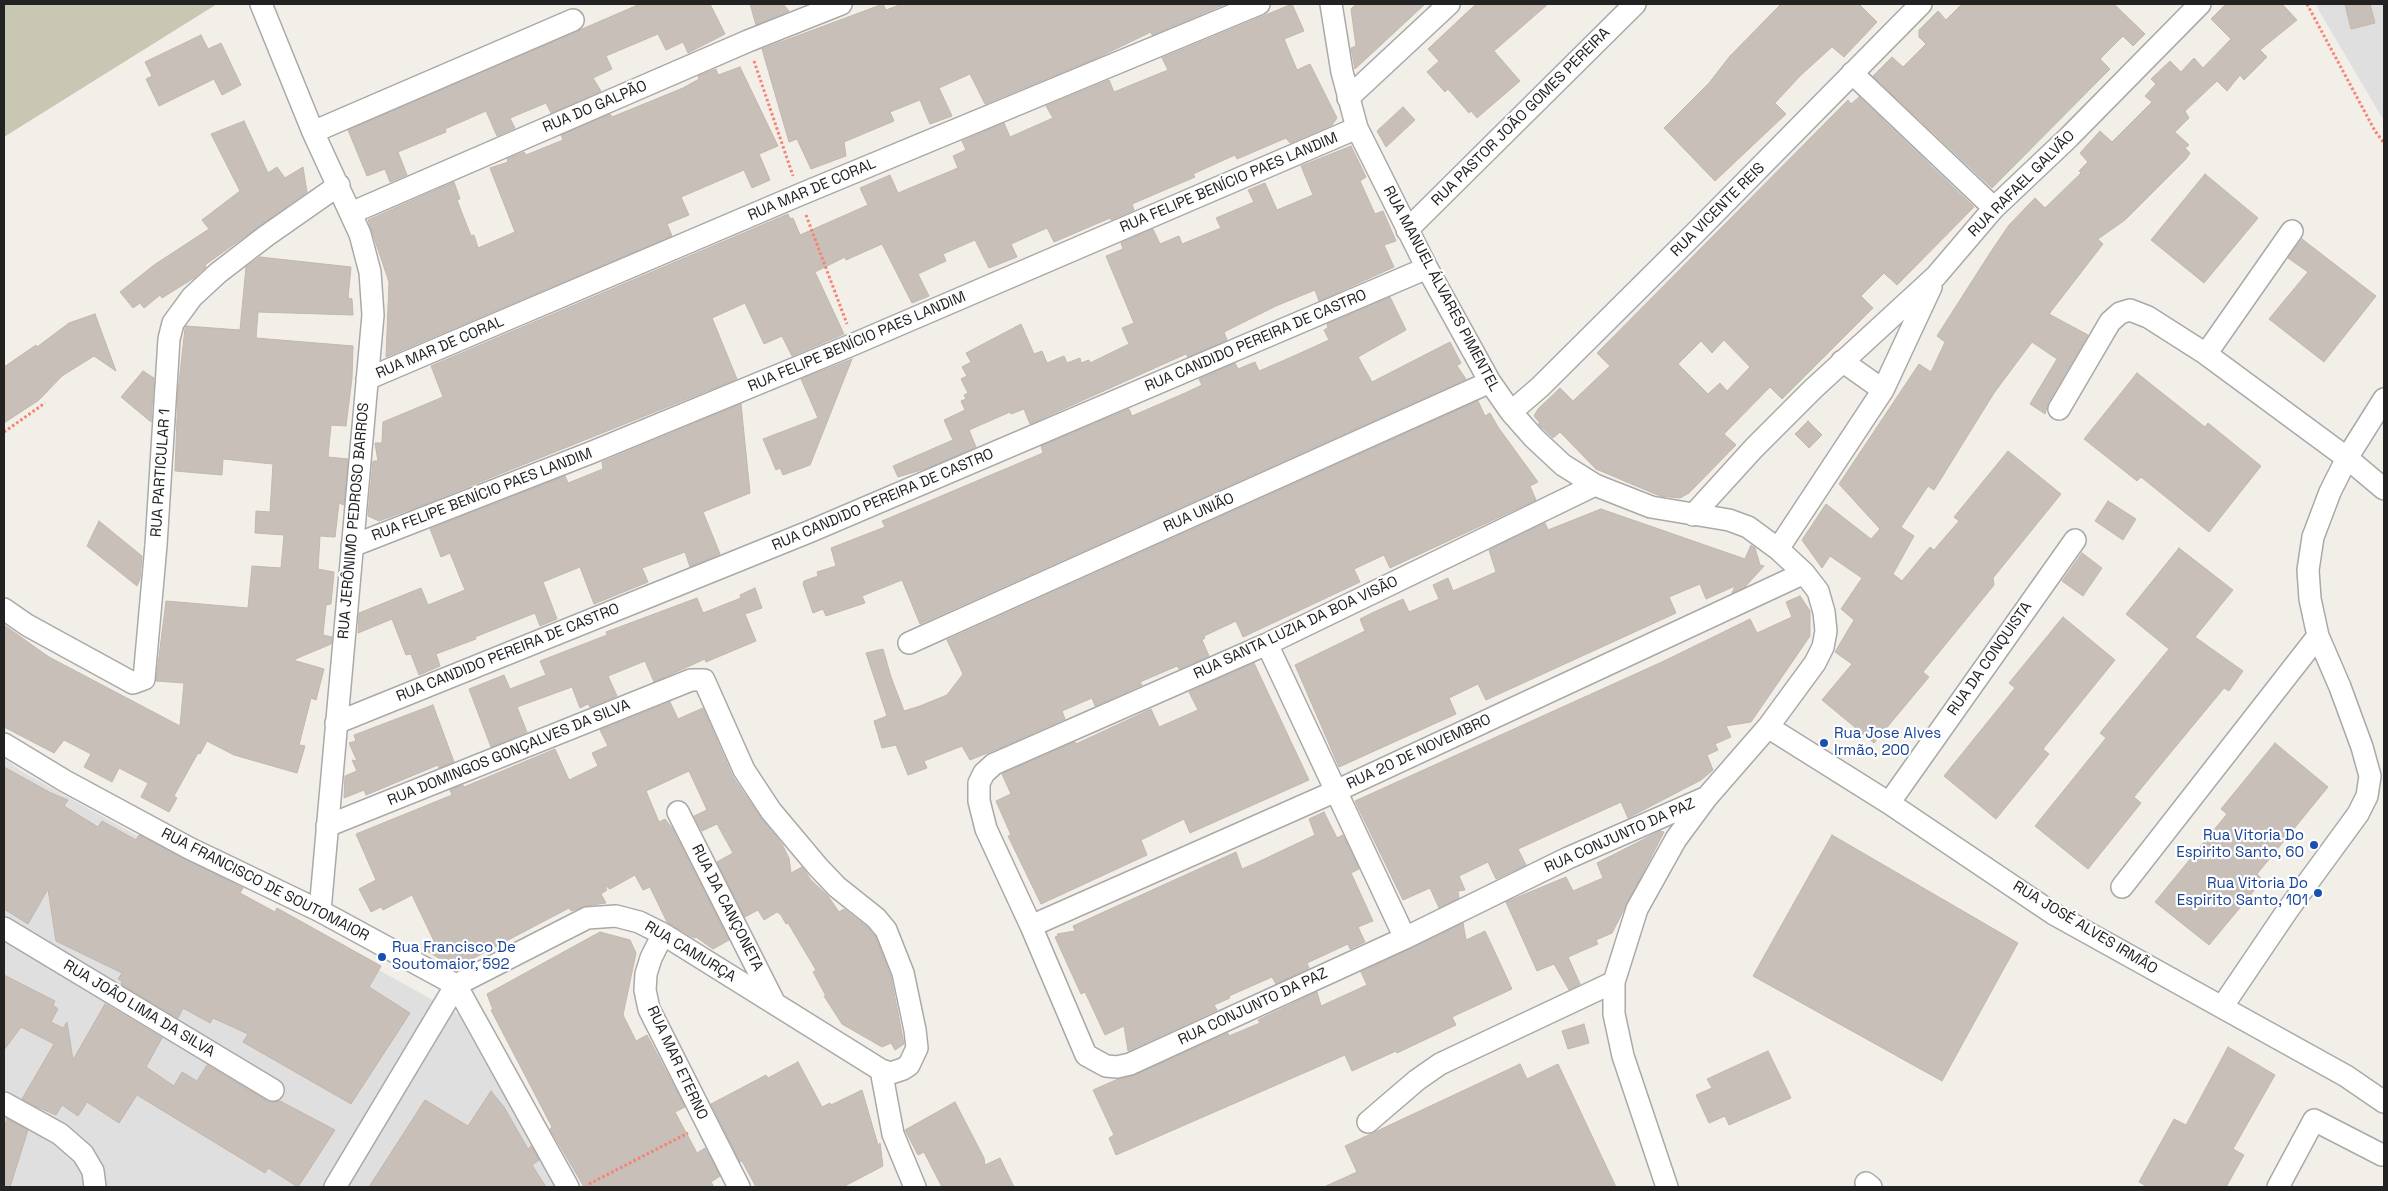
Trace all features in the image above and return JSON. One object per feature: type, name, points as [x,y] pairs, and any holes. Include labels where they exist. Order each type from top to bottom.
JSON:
[{"type":"street","name":"RUA JERÔNIMO PEDROSO BARROS","points":[[260,4],[313,132],[360,234],[370,272],[373,315],[320,911]]},
{"type":"street","name":"RUA DO GALPÃO","points":[[351,213],[748,41],[841,4]]},
{"type":"street","name":"RUA MAR DE CORAL","points":[[367,379],[799,195],[1259,4]]},
{"type":"street","name":"RUA MANUEL ÁLVARES PIMENTEL","points":[[1331,4],[1348,98],[1357,128],[1427,268],[1490,382],[1511,412],[1563,466],[1595,486],[1651,507],[1729,520],[1748,527],[1778,549],[1804,573],[1818,590],[1824,612],[1826,631],[1823,647],[1815,663],[1768,728],[1707,797],[1676,839],[1637,909],[1614,982],[1614,1014],[1623,1056],[1667,1187]]},
{"type":"street","points":[[1348,98],[1449,4]]},
{"type":"street","name":"RUA PASTOR JOÃO GOMES PEREIRA","points":[[1407,230],[1635,4]]},
{"type":"street","name":"RUA VICENTE REIS","points":[[1511,412],[1540,387],[1921,4]]},
{"type":"street","name":"RUA RAFAEL GALVÃO","points":[[1693,514],[1754,448],[1842,361],[1936,276],[1994,208],[2069,137],[2200,4]]},
{"type":"street","points":[[313,132],[573,20]]},
{"type":"street","points":[[1852,73],[1994,208]]},
{"type":"street","name":"RUA FELIPE BENÍCIO PAES LANDIM","points":[[352,546],[590,453],[854,344],[1357,128]]},
{"type":"street","name":"RUA PARTICULAR 1","points":[[4,609],[27,625],[134,683],[144,679],[156,544],[169,339],[174,323],[192,297],[218,274],[266,236],[339,185]]},
{"type":"street","points":[[2206,354],[2292,231]]},
{"type":"street","name":"RUA CANDIDO PEREIRA DE CASTRO","points":[[336,723],[811,531],[1427,268]]},
{"type":"street","points":[[1778,549],[1884,390],[1936,276]]},
{"type":"street","points":[[2059,409],[2110,322],[2120,312],[2130,310],[2148,317],[2206,354],[2347,458],[2384,489]]},
{"type":"street","points":[[1842,361],[1884,390]]},
{"type":"street","name":"RUA UNIÃO","points":[[909,643],[1490,382]]},
{"type":"street","points":[[2222,1007],[2287,911],[2358,814],[2377,775],[2362,747],[2340,687],[2318,636],[2310,599],[2308,570],[2313,537],[2347,458],[2384,399]]},
{"type":"street","name":"RUA SANTA LUZIA DA BOA VISÃO","points":[[994,764],[1266,644],[1595,486]]},
{"type":"street","name":"RUA DA CONQUISTA","points":[[1889,803],[2075,540]]},
{"type":"street","name":"RUA 20 DE NOVEMBRO","points":[[1031,926],[1336,791],[1804,573]]},
{"type":"street","points":[[2122,888],[2318,636]]},
{"type":"street","points":[[1266,644],[1405,938]]},
{"type":"street","name":"RUA DOMINGOS GONÇALVES DA SILVA","points":[[327,826],[691,680],[704,680],[744,770],[771,811],[801,848],[838,887],[876,918],[886,930],[903,973],[912,1011],[917,1048],[909,1064],[903,1070],[886,1071]]},
{"type":"street","name":"RUA JOSÉ ALVES IRMÃO","points":[[1768,728],[1889,803],[2054,914],[2346,1076],[2384,1102]]},
{"type":"street","name":"RUA FRANCISCO DE SOUTOMAIOR","points":[[4,744],[65,781],[189,848],[320,911],[456,986]]},
{"type":"street","name":"RUA CONJUNTO DA PAZ","points":[[994,764],[984,772],[979,783],[979,801],[986,829],[1031,926],[1086,1055],[1106,1066],[1117,1067],[1130,1064],[1405,938],[1568,858],[1707,797]]},
{"type":"street","name":"RUA DA CANÇONETA","points":[[678,812],[775,1005]]},
{"type":"street","name":"RUA CAMURÇA","points":[[456,986],[588,918],[616,916],[639,922],[663,934],[775,1005],[886,1071]]},
{"type":"street","name":"RUA JOÃO LIMA DA SILVA","points":[[4,928],[274,1090]]},
{"type":"street","name":"RUA MAR ETERNO","points":[[663,934],[651,958],[646,974],[645,990],[649,1009],[739,1187]]},
{"type":"street","points":[[1368,1122],[1416,1080],[1440,1064],[1614,982]]},
{"type":"street","points":[[334,1187],[456,986],[568,1187]]},
{"type":"street","points":[[886,1071],[893,1134],[915,1187]]},
{"type":"street","points":[[4,1103],[60,1134],[83,1154],[93,1171],[95,1185]]},
{"type":"street","points":[[2278,1187],[2314,1120],[2382,1155]]},
{"type":"path","points":[[2307,4],[2384,143]]},
{"type":"path","points":[[4,432],[45,403]]},
{"type":"path","points":[[582,1187],[706,1124]]},
{"type":"shaded area","points":[[4,4],[217,4],[4,137]]},
{"type":"shaded area","points":[[2315,4],[2384,4],[2384,121]]},
{"type":"shaded area","points":[[4,758],[21,771],[458,1014],[555,1187],[4,1187]]},
{"type":"building","points":[[640,4],[710,4],[725,34],[688,53],[683,42],[666,50],[658,34],[606,56],[612,69],[593,78],[601,91],[551,113],[546,103],[510,118],[515,128],[497,136],[486,111],[445,129],[446,132],[398,152],[407,175],[390,182],[385,169],[367,176],[348,130]]},
{"type":"building","points":[[750,4],[783,4],[789,11],[756,25]]},
{"type":"building","points":[[883,4],[886,10],[902,4],[1223,5],[1152,35],[1151,32],[1099,57],[985,104],[970,74],[939,88],[952,116],[930,124],[920,100],[890,112],[894,121],[844,142],[846,156],[811,169],[797,139],[789,142],[762,49]]},
{"type":"building","points":[[1292,4],[1304,31],[1284,39],[1297,70],[1310,64],[1337,118],[1332,125],[1290,143],[1286,138],[1237,159],[1235,155],[1193,174],[1195,177],[1132,204],[1134,210],[1054,242],[1047,228],[1011,244],[1017,257],[989,268],[975,240],[943,254],[946,261],[918,274],[929,296],[912,303],[882,244],[846,260],[845,257],[815,272],[844,334],[792,356],[782,336],[764,344],[745,303],[712,318],[737,379],[420,506],[379,521],[368,516],[373,461],[378,461],[375,443],[382,443],[383,422],[443,397],[431,366],[788,214],[790,219],[793,218],[800,235],[868,205],[860,188],[890,175],[898,193],[958,168],[953,156],[966,150],[962,141],[1004,123],[1010,137],[1053,118],[1046,106],[1109,80],[1114,92],[1168,70],[1162,58]]},
{"type":"building","points":[[1356,4],[1425,4],[1355,69],[1351,48],[1356,46],[1351,9]]},
{"type":"building","points":[[1476,4],[1548,4],[1494,51],[1520,81],[1477,118],[1471,111],[1469,113],[1448,89],[1445,92],[1427,72],[1439,61],[1428,49]]},
{"type":"building","points":[[1781,4],[1859,4],[1877,22],[1844,57],[1832,47],[1800,76],[1775,103],[1786,114],[1715,181],[1664,128],[1709,83],[1730,56]]},
{"type":"building","points":[[1962,4],[2114,4],[2145,34],[2133,46],[2123,36],[2100,59],[2110,69],[1992,188],[1873,76],[1892,57],[1903,67],[1926,44],[1919,37],[1919,30],[1938,11],[1946,20]]},
{"type":"building","points":[[2226,4],[2282,4],[2297,20],[2260,50],[2267,57],[2244,80],[2240,75],[2227,91],[2217,81],[2185,111],[2189,118],[2175,132],[2189,145],[2185,148],[2190,153],[2186,159],[2125,220],[2098,239],[2103,244],[2049,314],[2088,335],[2048,403],[2045,414],[2030,404],[2057,359],[2032,342],[1994,393],[1934,490],[1928,486],[1901,527],[1914,536],[1893,574],[1902,581],[1930,547],[1934,550],[1959,521],[1954,517],[2008,451],[2061,494],[1993,578],[1994,585],[1923,672],[1929,677],[1874,743],[1822,700],[1852,664],[1835,652],[1854,620],[1841,609],[1862,578],[1830,556],[1822,568],[1802,540],[1826,504],[1871,539],[1880,529],[1839,484],[1919,364],[1931,372],[1945,342],[1937,336],[1990,253],[2009,225],[2035,198],[2045,208],[2081,173],[2079,171],[2088,162],[2080,153],[2100,131],[2112,142],[2152,102],[2145,96],[2156,84],[2151,79],[2170,61],[2181,72],[2194,58],[2203,68],[2231,39],[2211,19]]},
{"type":"building","points":[[2345,4],[2370,4],[2375,23],[2351,29]]},
{"type":"building","points":[[201,35],[208,49],[221,43],[241,85],[222,95],[214,79],[159,106],[146,79],[152,76],[145,62]]},
{"type":"building","points":[[740,67],[778,146],[759,154],[770,180],[752,188],[744,170],[681,197],[689,215],[667,224],[672,236],[386,357],[389,282],[368,220],[454,182],[460,199],[457,200],[471,236],[474,235],[478,248],[515,232],[490,168],[508,162],[507,159],[524,152],[526,155],[563,140],[561,135],[610,114],[612,117],[683,88],[699,79],[698,76],[716,69],[718,75]]},
{"type":"building","points":[[1859,97],[1974,207],[1897,285],[1884,273],[1861,296],[1873,308],[1782,399],[1770,387],[1724,434],[1736,445],[1689,493],[1680,498],[1660,496],[1596,469],[1560,432],[1553,438],[1538,424],[1540,423],[1534,416],[1538,409],[1560,388],[1573,401],[1610,366],[1597,353],[1848,100],[1851,104]],"holes":[[[1724,340],[1750,367],[1727,391],[1720,383],[1708,394],[1678,364],[1701,341],[1712,353]]]},
{"type":"building","points":[[1403,107],[1415,120],[1386,147],[1377,131]]},
{"type":"building","points":[[244,121],[268,173],[277,167],[285,178],[303,167],[307,192],[205,265],[206,267],[194,278],[162,298],[160,295],[144,308],[140,303],[133,308],[120,292],[154,265],[209,229],[202,220],[240,191],[211,134]]},
{"type":"building","points":[[1351,146],[1366,177],[1360,181],[1375,214],[1383,211],[1396,241],[1384,245],[1394,267],[1319,301],[1315,290],[1276,306],[1224,332],[1227,340],[1188,357],[1186,354],[1030,424],[1024,409],[1011,414],[1010,412],[969,430],[976,447],[928,468],[898,477],[893,466],[953,440],[944,420],[965,410],[961,401],[966,399],[964,395],[968,393],[961,379],[967,376],[962,367],[971,362],[966,353],[1021,324],[1034,354],[1042,351],[1047,363],[1064,356],[1067,363],[1080,358],[1081,363],[1089,360],[1090,363],[1129,344],[1122,328],[1134,323],[1106,256],[1123,249],[1121,243],[1153,229],[1160,244],[1179,236],[1182,244],[1221,228],[1216,218],[1254,202],[1248,190],[1265,183],[1277,210],[1313,195],[1301,166]]},
{"type":"building","points":[[2205,174],[2258,218],[2204,283],[2151,240]]},
{"type":"building","points":[[2302,239],[2376,296],[2324,362],[2269,319],[2308,272],[2288,258]]},
{"type":"building","points":[[260,257],[351,267],[348,298],[352,299],[353,315],[258,312],[256,338],[353,346],[352,378],[346,426],[331,425],[328,457],[348,459],[344,505],[339,503],[335,537],[320,536],[318,569],[334,572],[331,604],[326,605],[323,635],[332,637],[331,644],[293,660],[324,669],[316,700],[311,698],[299,745],[305,746],[297,773],[234,755],[207,741],[200,754],[198,753],[174,796],[177,798],[169,812],[141,797],[148,783],[119,768],[112,782],[84,767],[91,754],[64,740],[54,753],[4,727],[4,625],[49,657],[180,726],[184,683],[156,681],[166,601],[248,608],[252,566],[281,568],[284,535],[255,533],[256,511],[270,512],[273,464],[223,459],[222,475],[175,471],[178,392],[185,328],[186,326],[240,330],[246,267]]},
{"type":"building","points":[[1390,297],[1406,330],[1358,357],[1372,382],[1450,342],[1461,363],[1457,366],[1466,379],[920,624],[902,580],[862,596],[865,603],[826,616],[823,609],[813,613],[803,584],[804,581],[818,576],[817,572],[836,566],[831,548],[885,527],[882,521],[1043,453],[1041,446],[1129,409],[1132,416],[1185,393],[1202,385],[1199,379],[1235,363],[1238,369],[1255,362],[1259,371],[1296,355],[1329,340],[1324,330],[1328,328],[1327,324]]},
{"type":"building","points":[[95,314],[116,371],[94,356],[62,376],[39,400],[4,423],[4,367],[36,345],[37,347],[69,323]]},
{"type":"building","points":[[852,359],[810,465],[783,475],[780,468],[776,470],[763,439],[818,418],[801,379]]},
{"type":"building","points":[[143,371],[154,378],[151,422],[121,397]]},
{"type":"building","points":[[2137,373],[2205,427],[2208,423],[2261,466],[2209,532],[2141,477],[2137,481],[2084,439]]},
{"type":"building","points":[[1478,401],[1485,416],[1490,413],[1538,482],[1530,486],[1536,500],[1390,568],[1384,555],[1354,569],[1360,582],[1243,637],[1236,621],[1204,636],[1205,638],[1202,640],[1209,656],[1179,669],[1177,666],[1140,682],[1142,685],[1095,706],[1092,698],[1062,711],[1065,719],[970,760],[962,746],[924,761],[927,768],[908,775],[896,745],[882,748],[874,721],[887,716],[866,653],[883,649],[904,711],[947,695],[963,674],[947,640]]},
{"type":"building","points":[[741,404],[750,493],[703,512],[720,554],[690,567],[685,552],[642,568],[648,582],[594,604],[580,567],[543,582],[557,619],[540,626],[535,613],[475,637],[476,639],[436,654],[440,666],[419,675],[411,654],[406,655],[392,619],[358,633],[359,613],[421,588],[428,605],[465,590],[450,553],[441,557],[430,529],[565,476],[568,483],[603,469],[602,462]]},
{"type":"building","points":[[1808,421],[1822,435],[1809,448],[1795,434]]},
{"type":"building","points":[[2108,501],[2136,519],[2123,540],[2095,521]]},
{"type":"building","points":[[1601,509],[1745,559],[1751,545],[1755,548],[1760,565],[1764,566],[1745,587],[1732,593],[1735,586],[1706,599],[1700,584],[1669,597],[1676,613],[1486,700],[1478,684],[1449,698],[1456,714],[1339,767],[1295,665],[1365,631],[1360,619],[1374,612],[1403,599],[1409,612],[1439,599],[1433,585],[1448,578],[1453,591],[1496,572],[1489,550],[1545,523],[1548,530]]},
{"type":"building","points":[[99,521],[142,556],[140,579],[137,586],[87,546]]},
{"type":"building","points":[[2179,548],[2233,590],[2195,637],[2243,671],[2229,691],[2224,688],[2134,797],[2141,803],[2088,869],[2035,826],[2106,738],[2100,733],[2169,649],[2126,614]]},
{"type":"building","points":[[2082,553],[2102,568],[2083,596],[2062,581]]},
{"type":"building","points":[[755,588],[762,608],[745,614],[756,641],[706,662],[705,659],[654,682],[645,661],[608,676],[617,696],[590,707],[588,704],[580,708],[572,687],[517,707],[527,732],[491,747],[469,689],[504,675],[510,689],[546,675],[540,661],[607,635],[606,632],[697,598],[703,613],[741,598],[740,595]]},
{"type":"building","points":[[1800,596],[1810,611],[1810,636],[1751,722],[1726,726],[1731,737],[1715,744],[1718,750],[1707,755],[1713,770],[1701,780],[1628,818],[1621,802],[1518,849],[1526,865],[1496,879],[1488,862],[1459,876],[1465,890],[1458,891],[1459,898],[1439,908],[1430,888],[1403,900],[1355,801],[1664,661],[1750,619],[1757,633],[1792,617],[1786,602]]},
{"type":"building","points":[[2063,617],[2115,660],[2043,749],[2049,754],[1996,819],[1944,776],[2015,688],[2009,683]]},
{"type":"building","points":[[1254,663],[1309,780],[1190,833],[1184,819],[1141,840],[1147,855],[1041,904],[1008,836],[1011,835],[996,801],[1011,794],[1002,774],[1075,742],[1076,744],[1151,709],[1159,727],[1198,710],[1189,692]]},
{"type":"building","points":[[670,702],[678,719],[703,708],[733,777],[761,818],[782,844],[789,858],[791,873],[802,867],[811,880],[828,896],[839,912],[844,909],[867,927],[875,936],[891,977],[904,1044],[895,1050],[891,1043],[882,1047],[842,1024],[824,996],[826,996],[813,972],[816,970],[788,923],[786,924],[781,915],[777,912],[764,920],[758,910],[745,917],[717,862],[733,853],[717,824],[702,831],[694,816],[707,810],[689,771],[646,791],[659,822],[665,819],[672,828],[729,940],[713,949],[696,937],[694,938],[667,922],[650,887],[643,890],[635,875],[610,889],[604,885],[607,890],[601,894],[606,903],[586,906],[571,911],[569,908],[455,968],[422,948],[433,939],[412,895],[383,910],[381,907],[371,912],[359,889],[376,880],[356,834],[452,795],[450,790],[463,785],[464,787],[555,749],[569,780],[598,766],[592,753],[608,746],[600,730]]},
{"type":"building","points":[[433,705],[454,762],[439,768],[438,765],[366,795],[364,790],[344,798],[345,776],[357,771],[352,760],[357,761],[349,743],[356,741],[354,735]]},
{"type":"building","points":[[2275,743],[2328,787],[2257,874],[2263,880],[2209,945],[2155,902],[2227,814],[2221,809]]},
{"type":"building","points":[[4,767],[51,793],[68,800],[64,806],[98,827],[102,821],[136,840],[139,835],[243,888],[240,893],[275,912],[277,908],[381,966],[369,987],[410,1013],[351,1104],[243,1042],[248,1034],[213,1018],[210,1023],[183,1008],[178,1018],[121,984],[122,981],[118,979],[122,973],[56,941],[48,889],[28,924],[4,909]]},
{"type":"building","points":[[1324,812],[1337,838],[1343,835],[1359,869],[1351,873],[1373,921],[1358,927],[1365,942],[1350,949],[1348,944],[1307,963],[1309,968],[1276,984],[1272,977],[1229,996],[1230,998],[1214,1005],[1217,1010],[1128,1051],[1124,1026],[1105,1035],[1085,992],[1081,994],[1055,937],[1058,936],[1057,934],[1075,931],[1073,926],[1236,852],[1242,869],[1258,862],[1315,835],[1309,819]]},
{"type":"building","points":[[1660,831],[1664,832],[1612,933],[1596,940],[1598,944],[1568,957],[1580,984],[1569,990],[1554,964],[1537,971],[1506,902],[1566,877],[1573,891],[1603,878],[1597,863]]},
{"type":"building","points":[[1832,835],[2018,943],[1942,1081],[1753,976]]},
{"type":"building","points":[[1463,923],[1466,940],[1485,931],[1512,989],[1452,1017],[1456,1025],[1397,1053],[1396,1051],[1352,1071],[1345,1055],[1116,1155],[1109,1138],[1114,1135],[1093,1090],[1118,1079],[1135,1075],[1228,1033],[1229,1036],[1260,1023],[1258,1020],[1317,992],[1321,1006],[1367,985],[1361,972]]},
{"type":"building","points":[[600,932],[630,940],[636,953],[623,1015],[636,1041],[647,1035],[685,1107],[675,1112],[697,1153],[705,1148],[720,1176],[711,1182],[714,1187],[584,1187],[550,1129],[552,1127],[491,1010],[493,1010],[487,994]]},
{"type":"building","points":[[4,975],[55,1001],[53,1005],[58,1009],[51,1022],[63,1028],[67,1022],[73,1060],[105,1004],[162,1038],[146,1067],[174,1086],[182,1072],[197,1081],[207,1065],[267,1101],[280,1101],[335,1130],[298,1187],[268,1168],[265,1173],[137,1095],[119,1123],[87,1102],[78,1116],[62,1105],[56,1115],[35,1106],[22,1099],[54,1044],[21,1027],[4,1050]]},
{"type":"building","points":[[1584,1024],[1589,1043],[1568,1049],[1562,1031]]},
{"type":"building","points":[[2228,1047],[2275,1075],[2233,1149],[2244,1155],[2226,1187],[2148,1187],[2139,1182],[2174,1119],[2186,1125]]},
{"type":"building","points":[[1768,1051],[1791,1098],[1729,1125],[1725,1116],[1709,1123],[1696,1095],[1712,1088],[1707,1079]]},
{"type":"building","points":[[798,1062],[822,1107],[830,1103],[831,1105],[862,1090],[878,1145],[880,1143],[883,1166],[843,1187],[756,1187],[742,1161],[740,1162],[711,1104],[766,1075],[768,1078]]},
{"type":"building","points":[[1520,1064],[1527,1079],[1558,1064],[1616,1187],[1324,1187],[1357,1172],[1345,1146]]},
{"type":"building","points":[[491,1091],[504,1107],[528,1149],[531,1146],[539,1160],[532,1165],[546,1187],[369,1187],[425,1100],[468,1126]]},
{"type":"building","points":[[955,1102],[984,1158],[985,1165],[1000,1158],[1014,1187],[942,1187],[924,1152],[918,1155],[905,1130]]},
{"type":"building","points":[[7,1119],[28,1130],[10,1187],[4,1187],[4,1129]]},
{"type":"place","name":"Rua Jose Alves Irmão, 200","points":[[1824,743]]},
{"type":"place","name":"Rua Vitoria Do Espirito Santo, 60","points":[[2314,845]]},
{"type":"place","name":"Rua Vitoria Do Espirito Santo, 101","points":[[2318,893]]},
{"type":"place","name":"Rua Francisco De Soutomaior, 592","points":[[382,957]]}]
